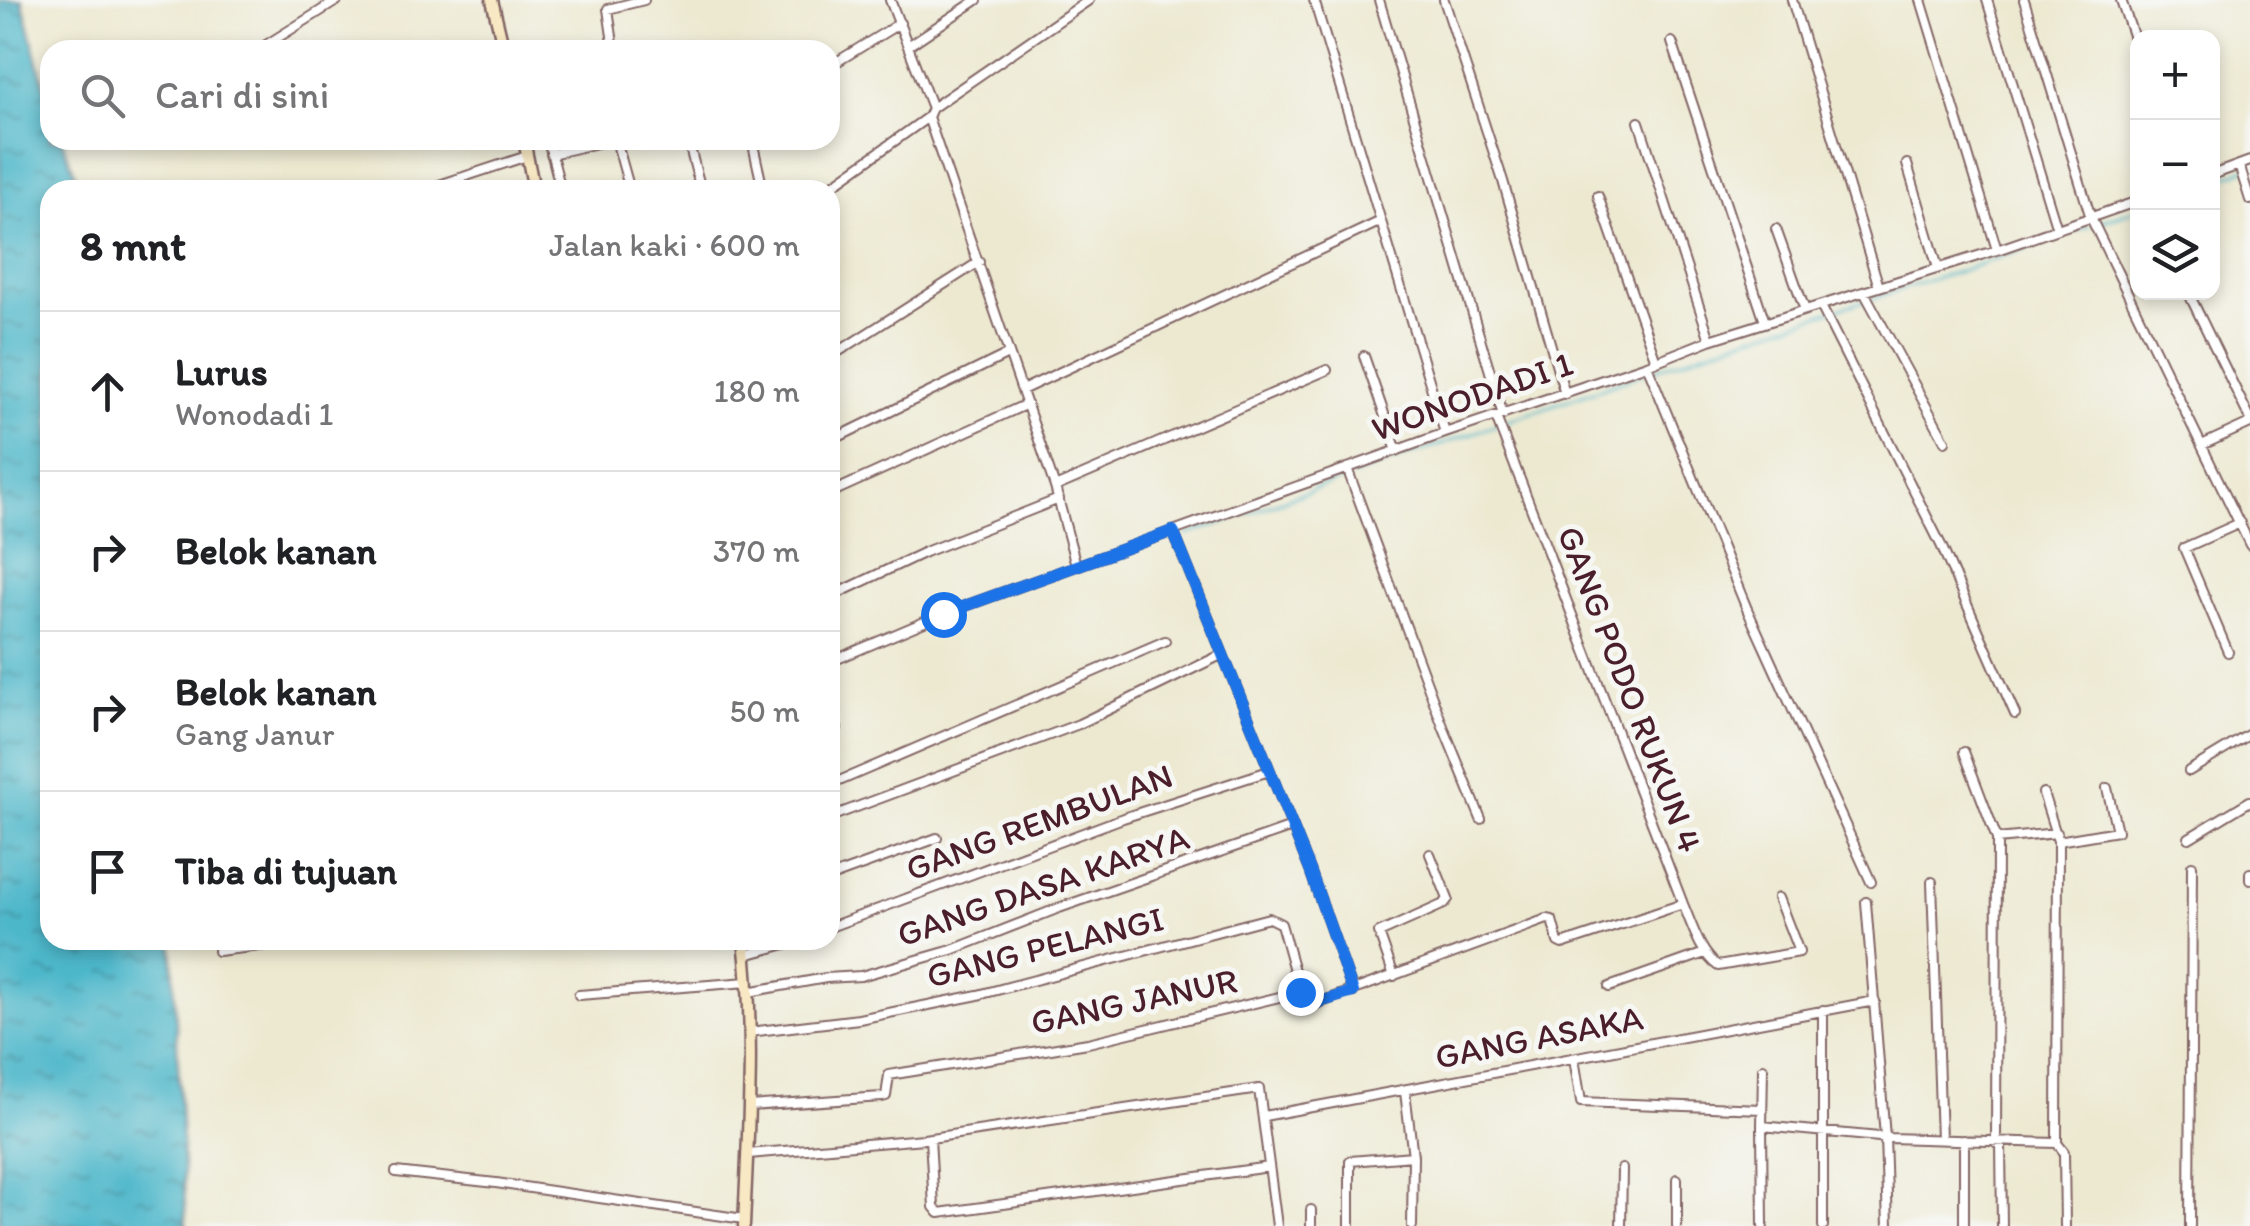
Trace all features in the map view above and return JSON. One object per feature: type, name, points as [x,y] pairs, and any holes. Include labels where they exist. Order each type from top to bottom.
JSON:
[{"type":"main road","points":[[492,0],[502,40]]},
{"type":"main road","points":[[526,150],[532,180]]},
{"type":"main road","points":[[744,1222],[749,1106],[745,950]]},
{"type":"street","points":[[274,40],[338,0]]},
{"type":"street","points":[[613,40],[608,9],[644,0]]},
{"type":"street","points":[[890,0],[1059,499],[1076,564]]},
{"type":"street","points":[[908,46],[977,0]]},
{"type":"street","points":[[840,180],[1089,0]]},
{"type":"street","points":[[1314,0],[1445,433]]},
{"type":"street","name":"GANG PODO RUKUN 4","points":[[1379,0],[1506,443],[1705,953]]},
{"type":"street","points":[[1444,0],[1503,181],[1565,394]]},
{"type":"street","points":[[1792,0],[1879,288]]},
{"type":"street","points":[[1922,0],[1997,250]]},
{"type":"street","points":[[1988,0],[2058,229]]},
{"type":"street","points":[[2024,0],[2091,218],[2250,545]]},
{"type":"street","points":[[2121,0],[2131,30]]},
{"type":"street","points":[[840,60],[900,23]]},
{"type":"street","points":[[1672,42],[1765,322]]},
{"type":"street","points":[[1640,122],[1710,340]]},
{"type":"street","points":[[550,150],[558,180]]},
{"type":"street","points":[[551,154],[569,150]]},
{"type":"street","points":[[616,150],[627,180]]},
{"type":"street","points":[[691,150],[698,180]]},
{"type":"street","points":[[754,150],[761,180]]},
{"type":"street","points":[[454,180],[527,156]]},
{"type":"street","points":[[2220,173],[2240,169],[2250,161]]},
{"type":"street","points":[[1907,164],[1938,268]]},
{"type":"street","points":[[2240,169],[2250,200]]},
{"type":"street","points":[[1598,196],[1658,390],[1747,609],[1871,882]]},
{"type":"street","name":"WONODADI 1","points":[[840,658],[1076,564],[1445,433],[1710,340],[1805,310],[1866,296],[1879,288],[2130,205]]},
{"type":"street","points":[[1022,390],[1382,221]]},
{"type":"street","points":[[1776,229],[1805,310]]},
{"type":"street","points":[[840,352],[979,262]]},
{"type":"street","points":[[1866,296],[1946,441]]},
{"type":"street","points":[[2192,300],[2250,421],[2202,445]]},
{"type":"street","points":[[1821,306],[1942,544],[2015,714]]},
{"type":"street","points":[[840,435],[1008,354]]},
{"type":"street","points":[[1364,356],[1396,451]]},
{"type":"street","points":[[1055,487],[1327,370]]},
{"type":"street","points":[[840,488],[1027,404]]},
{"type":"street","points":[[1347,468],[1481,819]]},
{"type":"street","points":[[840,592],[922,554],[1059,499]]},
{"type":"street","points":[[2228,652],[2184,548],[2240,523]]},
{"type":"street","points":[[1173,531],[1292,827],[1353,992]]},
{"type":"street","points":[[840,781],[1164,641]]},
{"type":"street","points":[[840,814],[1080,724],[1223,654]]},
{"type":"street","points":[[2189,771],[2250,734]]},
{"type":"street","points":[[1964,752],[1998,838],[2002,1226]]},
{"type":"street","name":"GANG REMBULAN","points":[[840,923],[1123,818],[1268,771]]},
{"type":"street","points":[[1998,838],[2117,831],[2107,788]]},
{"type":"street","points":[[2043,794],[2057,837],[2058,1143],[2064,1152],[2065,1226]]},
{"type":"street","points":[[2189,838],[2250,802]]},
{"type":"street","name":"GANG DASA KARYA","points":[[579,995],[748,987],[860,976],[952,950],[1059,908],[1292,827]]},
{"type":"street","points":[[840,873],[937,838]]},
{"type":"street","points":[[1394,976],[1380,933],[1444,904],[1448,898],[1430,854]]},
{"type":"street","points":[[2190,1226],[2192,866]]},
{"type":"street","points":[[1932,882],[1940,1139]]},
{"type":"street","points":[[1609,988],[1705,953],[1718,966],[1798,952],[1778,898]]},
{"type":"street","points":[[1866,902],[1886,1137],[1888,1226]]},
{"type":"street","name":"GANG JANUR","points":[[749,1106],[882,1097],[886,1096],[889,1074],[1088,1042],[1300,992],[1306,1006],[1547,919],[1552,920],[1562,944],[1683,904]]},
{"type":"street","name":"GANG PELANGI","points":[[749,1032],[859,1018],[978,995],[1269,918],[1282,924],[1300,992]]},
{"type":"street","points":[[218,951],[225,950]]},
{"type":"street","points":[[746,955],[764,950]]},
{"type":"street","name":"GANG ASAKA","points":[[1264,1116],[1875,1001]]},
{"type":"street","points":[[1823,1010],[1823,1226]]},
{"type":"street","points":[[1574,1058],[1581,1102],[1762,1109]]},
{"type":"street","points":[[1762,1068],[1762,1226]]},
{"type":"street","points":[[748,1154],[930,1138],[1256,1089],[1261,1092],[1277,1226]]},
{"type":"street","points":[[1405,1092],[1413,1156],[1412,1226]]},
{"type":"street","points":[[1762,1126],[1886,1137],[2058,1143]]},
{"type":"street","points":[[930,1138],[934,1208],[943,1213],[1269,1167]]},
{"type":"street","points":[[1964,1140],[1964,1226]]},
{"type":"street","points":[[1350,1226],[1350,1161],[1413,1156]]},
{"type":"street","points":[[1622,1169],[1622,1226]]},
{"type":"street","points":[[396,1172],[496,1182],[744,1222]]},
{"type":"street","points":[[1677,1179],[1677,1226]]},
{"type":"street","points":[[1311,1210],[1311,1226]]},
{"type":"water","points":[[0,0],[22,0],[40,69],[40,150],[66,150],[77,180],[40,180],[40,950],[172,950],[186,1226],[0,1226]]},
{"type":"waterway","points":[[2220,179],[2250,167]]},
{"type":"waterway","points":[[2097,223],[2135,210]]},
{"type":"waterway","points":[[1353,475],[1736,341],[2089,226]]},
{"type":"waterway","points":[[1187,535],[1346,478]]},
{"type":"route","points":[[943,614],[1173,531],[1310,870],[1353,992],[1310,1006],[1304,1004],[1300,992]]}]
